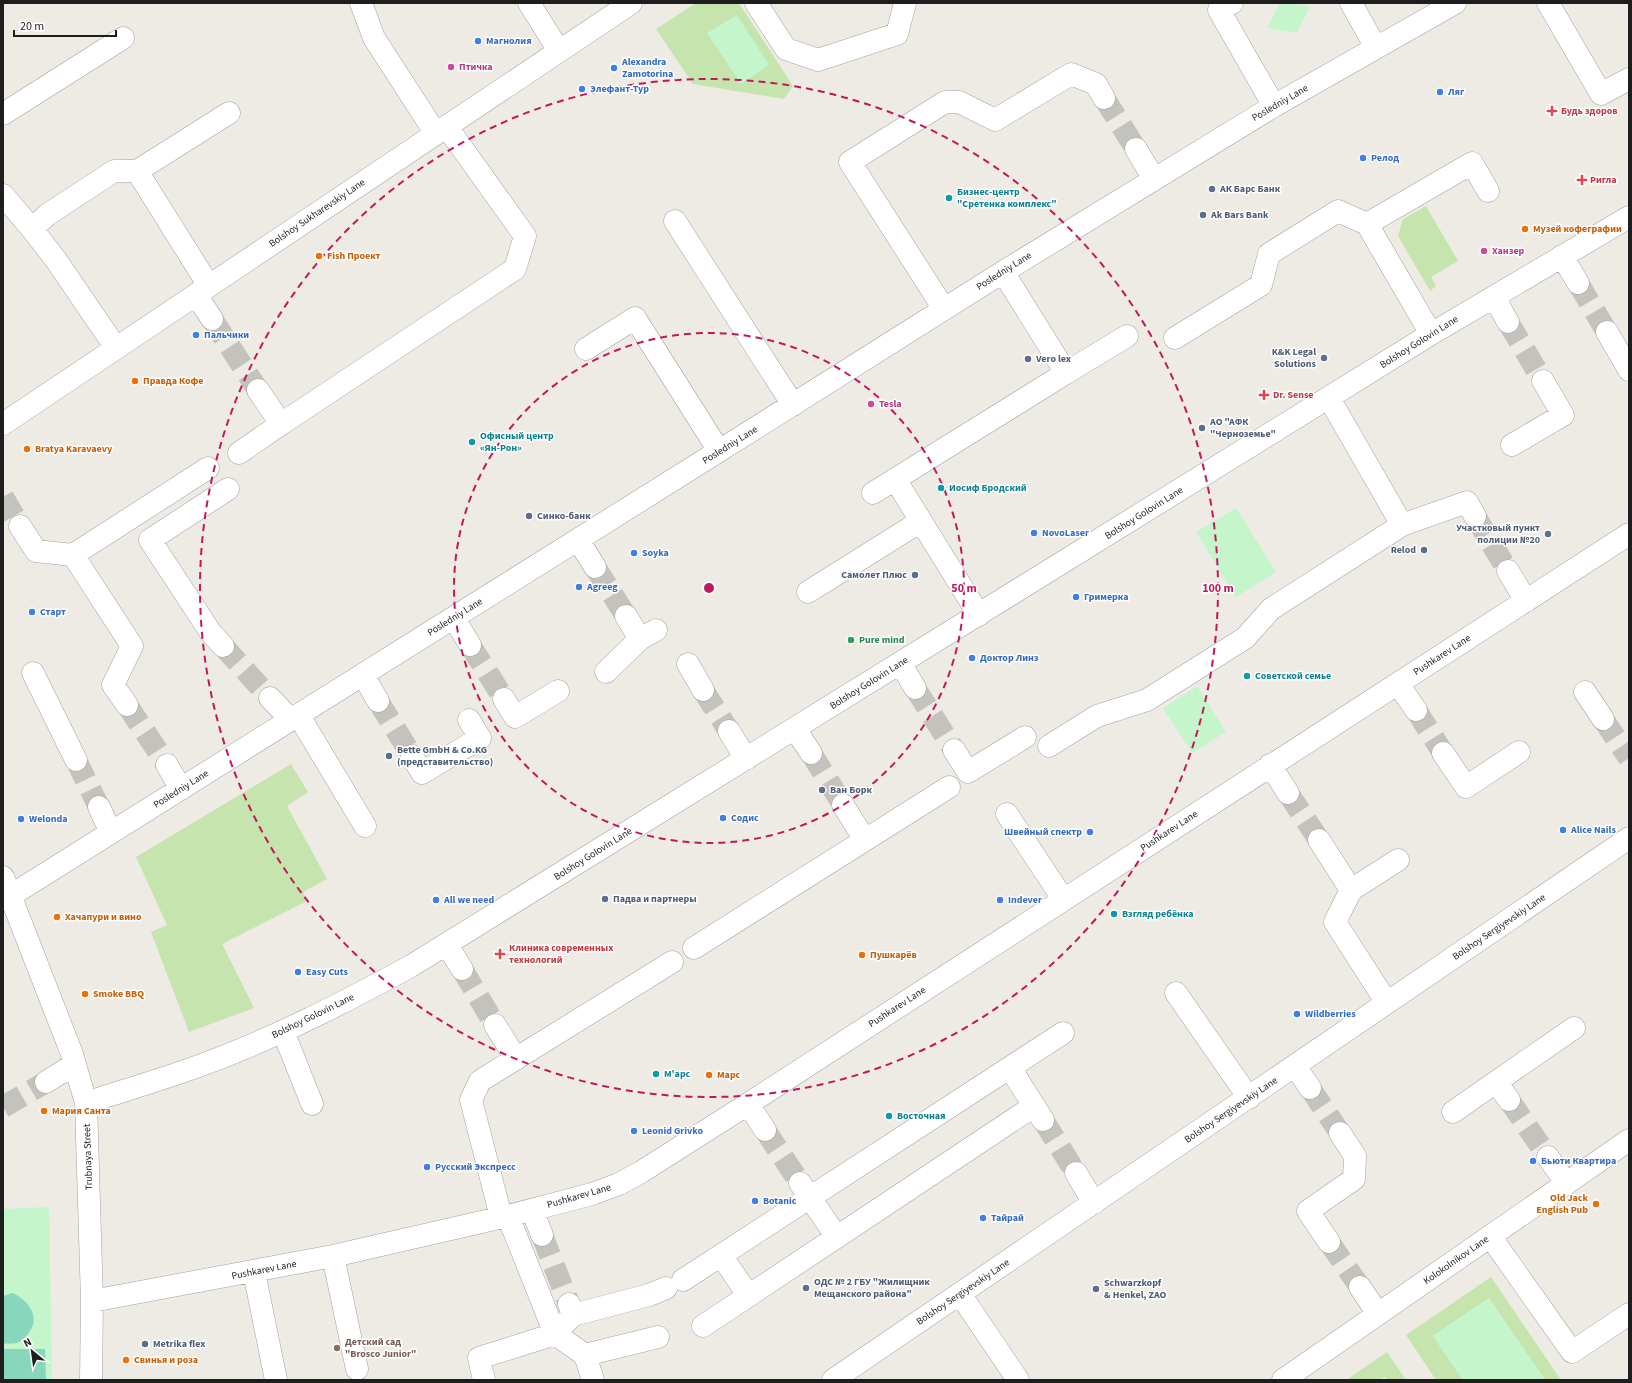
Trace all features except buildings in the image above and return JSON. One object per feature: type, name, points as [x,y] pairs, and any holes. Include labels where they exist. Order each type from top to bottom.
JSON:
[{"type":"street","points":[[239,453],[515,269],[525,236],[441,130],[374,38],[361,3]]},
{"type":"street","points":[[528,3],[559,51]]},
{"type":"street","name":"Bolshoy Sukharevskiy Lane","points":[[3,424],[631,3]]},
{"type":"street","points":[[756,3],[786,49],[818,60],[897,34],[905,3]]},
{"type":"street","points":[[1232,3],[1219,10],[1274,106]]},
{"type":"street","points":[[1351,3],[1376,48]]},
{"type":"street","name":"Posledniy Lane","points":[[7,887],[111,833],[1002,272],[1274,106],[1455,3]]},
{"type":"street","points":[[1548,3],[1601,94],[1629,79]]},
{"type":"street","points":[[3,114],[123,38]]},
{"type":"street","points":[[944,309],[850,162],[945,102],[959,102],[995,120],[1071,74],[1096,84],[1104,98]]},
{"type":"street","points":[[32,229],[47,214],[114,172],[137,172],[229,113]]},
{"type":"street","points":[[1136,148],[1154,179]]},
{"type":"street","points":[[1367,224],[1472,163],[1488,191]]},
{"type":"street","points":[[137,172],[202,290],[212,318]]},
{"type":"street","points":[[3,195],[56,260],[116,348]]},
{"type":"street","points":[[1175,338],[1261,285],[1269,254],[1338,211],[1367,224],[1431,334]]},
{"type":"street","name":"Bolshoy Golovin Lane","points":[[86,1103],[197,1067],[283,1031],[342,1003],[447,945],[1431,334],[1629,217]]},
{"type":"street","points":[[675,221],[793,404]]},
{"type":"street","points":[[1562,256],[1578,283]]},
{"type":"street","points":[[1002,272],[1066,373]]},
{"type":"street","points":[[1494,297],[1508,322]]},
{"type":"street","points":[[586,349],[635,318],[719,451]]},
{"type":"street","points":[[1607,332],[1629,370]]},
{"type":"street","points":[[873,493],[1126,336]]},
{"type":"street","points":[[1512,445],[1563,415],[1543,380]]},
{"type":"street","points":[[258,390],[281,424]]},
{"type":"street","points":[[1329,398],[1402,525]]},
{"type":"street","points":[[20,526],[36,551],[73,555],[208,468]]},
{"type":"street","points":[[895,479],[980,615]]},
{"type":"street","points":[[223,646],[211,633],[150,540],[228,489]]},
{"type":"street","points":[[1049,746],[1097,716],[1147,700],[1245,638],[1271,609],[1402,525],[1468,502],[1476,516]]},
{"type":"street","points":[[808,592],[921,521]]},
{"type":"street","name":"Pushkarev Lane","points":[[92,1302],[333,1256],[532,1210],[592,1194],[619,1184],[641,1172],[748,1104],[1629,534]]},
{"type":"street","points":[[578,540],[595,567]]},
{"type":"street","points":[[73,555],[132,646],[113,684],[127,705]]},
{"type":"street","points":[[1508,571],[1526,601]]},
{"type":"street","points":[[606,672],[648,634],[626,616]]},
{"type":"street","points":[[454,618],[470,645]]},
{"type":"street","points":[[688,664],[703,690]]},
{"type":"street","points":[[901,664],[915,688]]},
{"type":"street","points":[[33,673],[76,760]]},
{"type":"street","points":[[363,675],[378,700]]},
{"type":"street","points":[[1398,684],[1416,710]]},
{"type":"street","points":[[504,699],[515,717],[558,691]]},
{"type":"street","points":[[1585,692],[1603,719]]},
{"type":"street","points":[[270,698],[295,718],[365,826]]},
{"type":"street","points":[[412,756],[422,773],[480,738],[469,720]]},
{"type":"street","points":[[796,729],[811,753]]},
{"type":"street","points":[[729,731],[746,759]]},
{"type":"street","points":[[954,750],[968,772],[1025,737]]},
{"type":"street","points":[[1443,752],[1466,787],[1519,752]]},
{"type":"street","points":[[167,765],[181,789]]},
{"type":"street","points":[[1270,765],[1288,793]]},
{"type":"street","points":[[694,948],[949,787]]},
{"type":"street","points":[[843,805],[865,840]]},
{"type":"street","points":[[99,807],[111,833]]},
{"type":"street","points":[[1007,814],[1063,899]]},
{"type":"street","name":"Bolshoy Sergiyevskiy Lane","points":[[833,1380],[1629,838]]},
{"type":"street","points":[[1319,840],[1351,890]]},
{"type":"street","points":[[1387,1003],[1335,922],[1351,890],[1398,860]]},
{"type":"street","name":"Trubnaya Street","points":[[7,887],[75,1064],[86,1103],[92,1302],[90,1380]]},
{"type":"street","points":[[447,945],[462,969]]},
{"type":"street","points":[[593,1380],[585,1355],[555,1334],[504,1217],[471,1100],[480,1081],[672,962]]},
{"type":"street","points":[[1176,993],[1249,1098]]},
{"type":"street","points":[[495,1025],[516,1059]]},
{"type":"street","points":[[1452,1112],[1574,1028]]},
{"type":"street","points":[[283,1031],[312,1104]]},
{"type":"street","points":[[484,1380],[479,1358],[555,1334],[571,1309],[649,1295],[675,1284],[721,1255],[805,1190],[1010,1068],[1062,1033]]},
{"type":"street","points":[[46,1082],[75,1064]]},
{"type":"street","points":[[1295,1066],[1310,1088]]},
{"type":"street","points":[[703,1326],[836,1236],[1039,1113],[1010,1068]]},
{"type":"street","points":[[1496,1082],[1509,1100]]},
{"type":"street","points":[[748,1104],[765,1130]]},
{"type":"street","points":[[1329,1242],[1308,1211],[1354,1179],[1355,1156],[1340,1133]]},
{"type":"street","name":"Kolokolnikov Lane","points":[[1283,1380],[1629,1140]]},
{"type":"street","points":[[1548,1157],[1566,1183]]},
{"type":"street","points":[[1076,1173],[1094,1203]]},
{"type":"street","points":[[805,1190],[836,1236]]},
{"type":"street","points":[[532,1210],[542,1235]]},
{"type":"street","points":[[1490,1236],[1572,1352],[1629,1314]]},
{"type":"street","points":[[721,1255],[748,1295]]},
{"type":"street","points":[[333,1256],[357,1369]]},
{"type":"street","points":[[254,1272],[276,1380]]},
{"type":"street","points":[[1360,1287],[1378,1314]]},
{"type":"street","points":[[960,1294],[1018,1380]]},
{"type":"street","points":[[585,1355],[658,1337]]},
{"type":"green space","points":[[696,3],[739,3],[793,86],[784,99],[693,84],[656,29]]},
{"type":"green space","points":[[1280,3],[1310,6],[1297,33],[1267,28]]},
{"type":"green space","points":[[737,15],[769,65],[741,84],[707,33]]},
{"type":"green space","points":[[1426,206],[1458,261],[1431,277],[1436,286],[1430,291],[1398,236],[1403,219]]},
{"type":"green space","points":[[1236,508],[1276,572],[1236,597],[1196,532]]},
{"type":"green space","points":[[1197,686],[1226,732],[1192,753],[1163,708]]},
{"type":"green space","points":[[291,764],[308,792],[287,806],[327,879],[303,892],[307,901],[222,944],[254,1008],[189,1032],[151,932],[167,925],[136,857]]},
{"type":"green space","points":[[49,1207],[52,1380],[3,1380],[3,1209]]},
{"type":"green space","points":[[1491,1277],[1561,1380],[1545,1380],[1489,1298],[1433,1336],[1463,1380],[1436,1380],[1406,1335]]},
{"type":"green space","points":[[12,1293],[28,1304],[34,1322],[28,1334],[22,1340],[16,1343],[3,1344],[3,1296]]},
{"type":"green space","points":[[1489,1298],[1545,1380],[1463,1380],[1433,1336]]},
{"type":"green space","points":[[3,1349],[45,1349],[46,1380],[3,1380]]},
{"type":"green space","points":[[1387,1352],[1406,1380],[1387,1380],[1385,1377],[1380,1380],[1346,1380]]},
{"type":"tunnel","points":[[1104,98],[1136,149]]},
{"type":"tunnel","points":[[1578,283],[1607,332]]},
{"type":"tunnel","points":[[212,319],[258,390]]},
{"type":"tunnel","points":[[1508,322],[1543,381]]},
{"type":"tunnel","points":[[3,497],[20,526]]},
{"type":"tunnel","points":[[1475,516],[1508,571]]},
{"type":"tunnel","points":[[595,567],[626,616]]},
{"type":"tunnel","points":[[470,645],[504,699]]},
{"type":"tunnel","points":[[223,646],[270,698]]},
{"type":"tunnel","points":[[915,688],[954,750]]},
{"type":"tunnel","points":[[703,690],[729,731]]},
{"type":"tunnel","points":[[378,701],[412,756]]},
{"type":"tunnel","points":[[127,705],[167,765]]},
{"type":"tunnel","points":[[1416,710],[1443,753]]},
{"type":"tunnel","points":[[1603,719],[1629,758]]},
{"type":"tunnel","points":[[811,753],[843,805]]},
{"type":"tunnel","points":[[76,760],[99,807]]},
{"type":"tunnel","points":[[1288,793],[1319,840]]},
{"type":"tunnel","points":[[462,969],[495,1025]]},
{"type":"tunnel","points":[[3,1107],[46,1082]]},
{"type":"tunnel","points":[[1310,1088],[1340,1133]]},
{"type":"tunnel","points":[[1509,1100],[1548,1157]]},
{"type":"tunnel","points":[[1043,1120],[1076,1173]]},
{"type":"tunnel","points":[[765,1130],[800,1183]]},
{"type":"tunnel","points":[[542,1235],[569,1304]]},
{"type":"tunnel","points":[[1329,1242],[1360,1287]]},
{"type":"place","name":"Магнолия","points":[[478,41]]},
{"type":"place","name":"Птичка","points":[[451,67]]},
{"type":"place","name":"Alexandra Zamotorina","points":[[614,68]]},
{"type":"place","name":"Элефант-Тур","points":[[582,89]]},
{"type":"place","name":"Ляг","points":[[1440,92]]},
{"type":"place","name":"Будь здоров","points":[[1552,111]]},
{"type":"place","name":"Релод","points":[[1363,158]]},
{"type":"place","name":"Ригла","points":[[1582,180]]},
{"type":"place","name":"АК Барс Банк","points":[[1212,189]]},
{"type":"place","name":"Бизнес-центр \"Сретенка комплекс\"","points":[[949,198]]},
{"type":"place","name":"Ak Bars Bank","points":[[1203,215]]},
{"type":"place","name":"Музей кофеграфии","points":[[1525,229]]},
{"type":"place","name":"Ханзер","points":[[1484,251]]},
{"type":"place","name":"Fish Проект","points":[[319,256]]},
{"type":"place","name":"Пальчики","points":[[196,335]]},
{"type":"place","name":"K&K Legal Solutions","points":[[1324,358]]},
{"type":"place","name":"Vero lex","points":[[1028,359]]},
{"type":"place","name":"Правда Кофе","points":[[135,381]]},
{"type":"place","name":"Dr. Sense","points":[[1264,395]]},
{"type":"place","name":"Tesla","points":[[871,404]]},
{"type":"place","name":"АО \"АФК \"Черноземье\"","points":[[1202,428]]},
{"type":"place","name":"Офисный центр «Ян-Рон»","points":[[472,442]]},
{"type":"place","name":"Bratya Karavaevy","points":[[27,449]]},
{"type":"place","name":"Иосиф Бродский","points":[[941,488]]},
{"type":"place","name":"Синко-банк","points":[[529,516]]},
{"type":"place","name":"NovoLaser","points":[[1034,533]]},
{"type":"place","name":"Участковый пункт полиции №20","points":[[1548,534]]},
{"type":"place","name":"Relod","points":[[1424,550]]},
{"type":"place","name":"Soyka","points":[[634,553]]},
{"type":"place","name":"Самолет Плюс","points":[[915,575]]},
{"type":"place","name":"Agreeg","points":[[579,587]]},
{"type":"place","name":"Гримерка","points":[[1076,597]]},
{"type":"place","name":"Старт","points":[[32,612]]},
{"type":"place","name":"Pure mind","points":[[851,640]]},
{"type":"place","name":"Доктор Линз","points":[[972,658]]},
{"type":"place","name":"Советской семье","points":[[1247,676]]},
{"type":"place","name":"Bette GmbH & Co.KG (представительство)","points":[[389,756]]},
{"type":"place","name":"Ван Борк","points":[[822,790]]},
{"type":"place","name":"Содис","points":[[723,818]]},
{"type":"place","name":"Welonda","points":[[21,819]]},
{"type":"place","name":"Alice Nails","points":[[1563,830]]},
{"type":"place","name":"Швейный спектр","points":[[1090,832]]},
{"type":"place","name":"Падва и партнеры","points":[[605,899]]},
{"type":"place","name":"All we need","points":[[436,900]]},
{"type":"place","name":"Indever","points":[[1000,900]]},
{"type":"place","name":"Взгляд ребёнка","points":[[1114,914]]},
{"type":"place","name":"Хачапури и вино","points":[[57,917]]},
{"type":"place","name":"Клиника современных технологий","points":[[500,954]]},
{"type":"place","name":"Пушкарёв","points":[[862,955]]},
{"type":"place","name":"Easy Cuts","points":[[298,972]]},
{"type":"place","name":"Smoke BBQ","points":[[85,994]]},
{"type":"place","name":"Wildberries","points":[[1297,1014]]},
{"type":"place","name":"М'арс","points":[[656,1074]]},
{"type":"place","name":"Марс","points":[[709,1075]]},
{"type":"place","name":"Мария Санта","points":[[44,1111]]},
{"type":"place","name":"Восточная","points":[[889,1116]]},
{"type":"place","name":"Leonid Grivko","points":[[634,1131]]},
{"type":"place","name":"Бьюти Квартира","points":[[1533,1161]]},
{"type":"place","name":"Русский Экспресс","points":[[427,1167]]},
{"type":"place","name":"Botanic","points":[[755,1201]]},
{"type":"place","name":"Old Jack English Pub","points":[[1596,1204]]},
{"type":"place","name":"Тайрай","points":[[983,1218]]},
{"type":"place","name":"ОДС № 2 ГБУ \"Жилищник Мещанского района\"","points":[[806,1288]]},
{"type":"place","name":"Schwarzkopf & Henkel, ZAO","points":[[1096,1289]]},
{"type":"place","name":"Metrika flex","points":[[145,1344]]},
{"type":"place","name":"Детский сад \"Brosco Junior\"","points":[[337,1348]]},
{"type":"place","name":"Свинья и роза","points":[[126,1360]]}]
